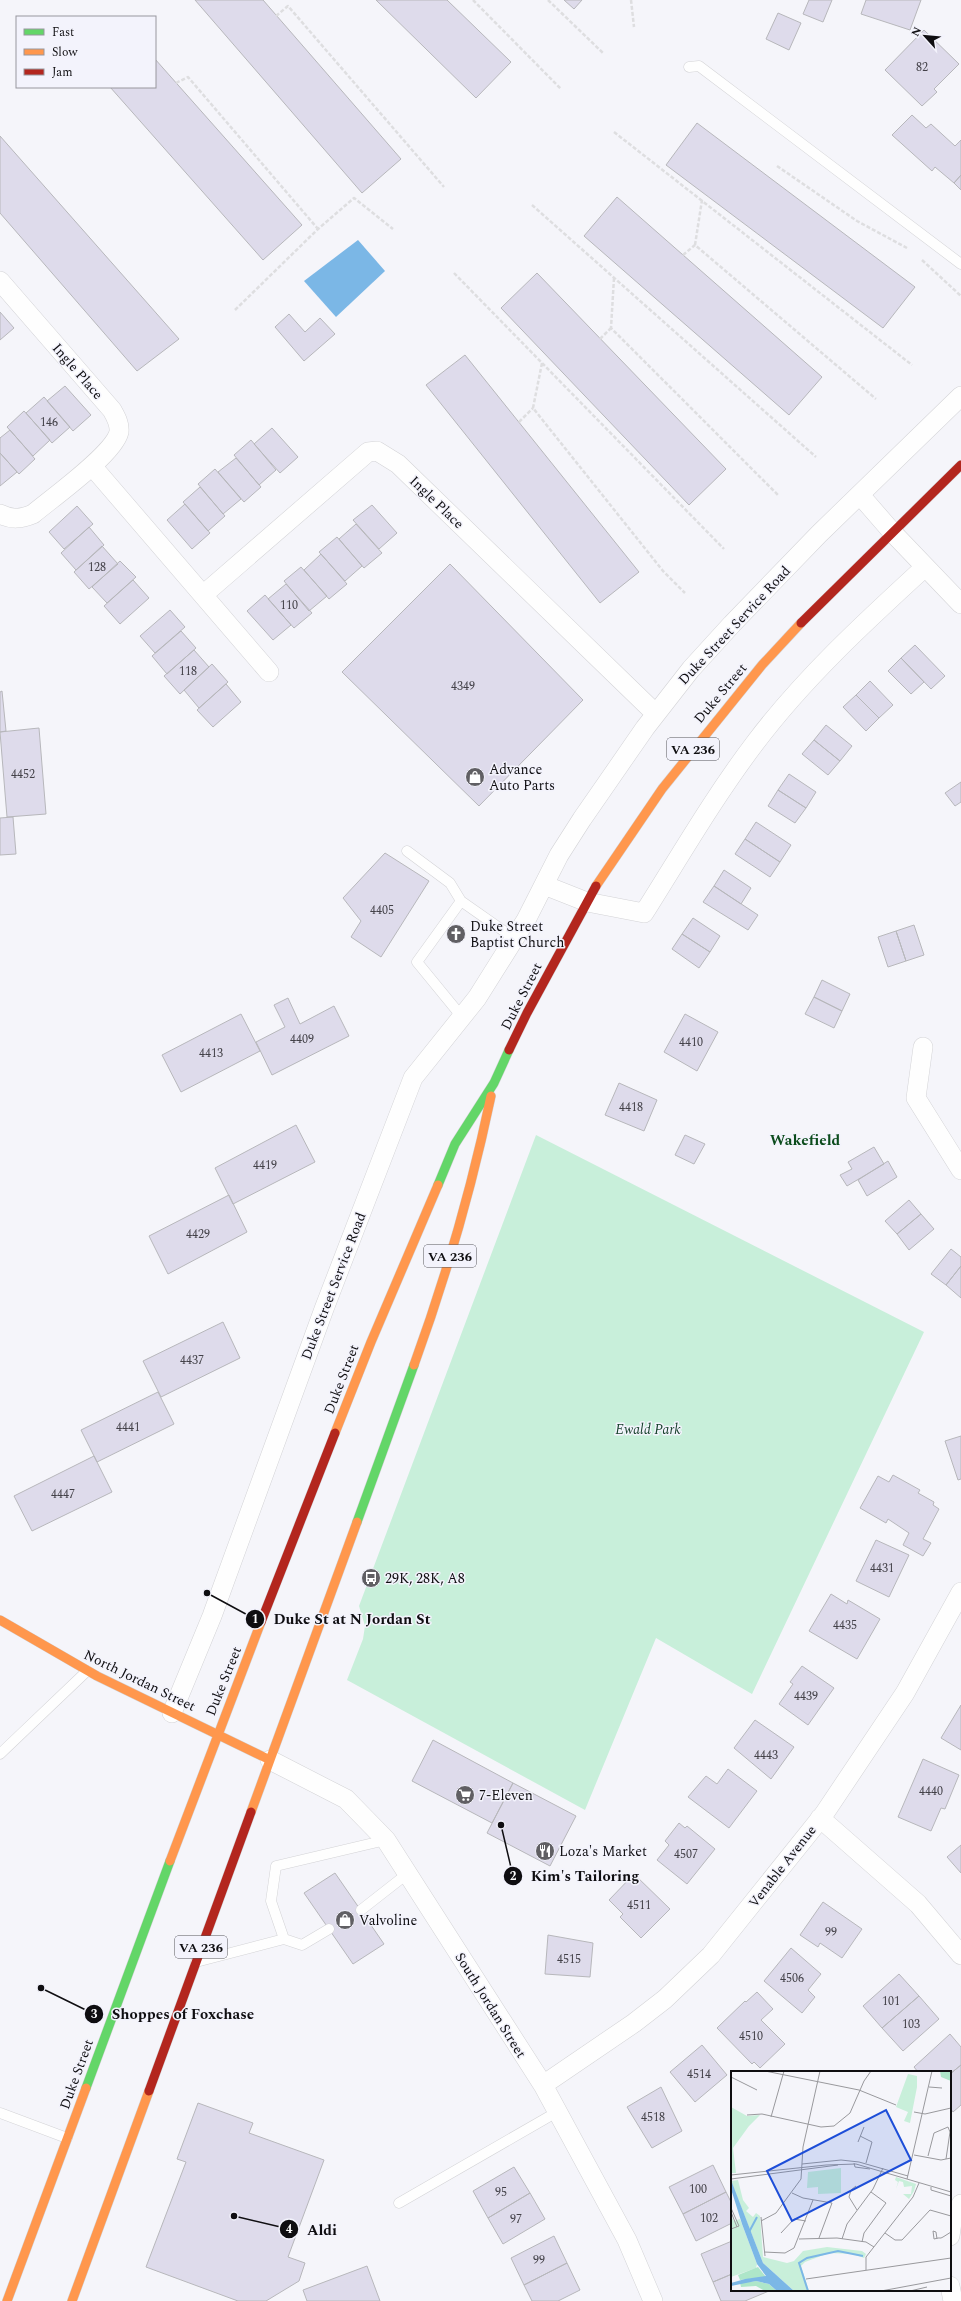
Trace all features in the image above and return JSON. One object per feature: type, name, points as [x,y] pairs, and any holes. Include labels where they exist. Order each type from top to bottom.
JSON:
[{"type":"main road","name":"Duke Street","points":[[7,2301],[217,1734],[370,1342],[455,1144],[494,1083],[527,1013],[587,902],[632,831],[716,720],[762,664],[812,611],[961,465]]},
{"type":"main road","name":"Duke Street","points":[[72,2301],[439,1297],[480,1150],[494,1083]]},
{"type":"main road","name":"North Jordan Street","points":[[0,1620],[87,1671],[270,1760]]},
{"type":"street","name":"Ingle Place","points":[[0,281],[112,410],[118,419],[119,432],[110,449],[92,466],[33,514],[22,519],[8,518],[0,514]]},
{"type":"street","name":"Duke Street Service Road","points":[[172,1713],[212,1616],[324,1309],[413,1078],[477,998],[514,938],[582,819],[656,714],[691,669],[732,624],[961,396]]},
{"type":"street","name":"Ingle Place","points":[[203,595],[368,452],[377,451],[398,464],[656,714]]},
{"type":"street","points":[[92,466],[269,672]]},
{"type":"street","points":[[860,495],[893,533],[961,604]]},
{"type":"street","points":[[544,885],[587,902],[644,913],[716,799],[755,743],[788,702],[868,619],[925,567]]},
{"type":"street","points":[[923,1048],[916,1098],[961,1170]]},
{"type":"street","name":"Venable Avenue","points":[[543,2085],[634,2023],[666,1999],[738,1922],[820,1818],[905,1693],[961,1592]]},
{"type":"street","name":"South Jordan Street","points":[[270,1760],[346,1799],[386,1840],[543,2085],[628,2240],[653,2301]]},
{"type":"street","points":[[820,1818],[918,1904],[961,1955]]},
{"type":"street","points":[[951,2229],[952,2222],[961,2204]]},
{"type":"street","points":[[951,2291],[953,2301]]},
{"type":"lane","points":[[688,67],[699,66],[961,264]]},
{"type":"lane","points":[[406,851],[450,883],[461,901],[514,938]]},
{"type":"lane","points":[[461,901],[417,962],[462,1017]]},
{"type":"lane","points":[[0,1754],[87,1671]]},
{"type":"lane","points":[[284,1939],[272,1901],[276,1866],[386,1840]]},
{"type":"lane","points":[[361,1910],[407,1874]]},
{"type":"lane","points":[[196,1962],[284,1939],[302,1945],[329,1929]]},
{"type":"lane","points":[[399,2203],[557,2112]]},
{"type":"lane","points":[[0,2113],[67,2138]]},
{"type":"path","points":[[473,0],[561,89]]},
{"type":"path","points":[[548,0],[603,54]]},
{"type":"path","points":[[630,0],[634,27]]},
{"type":"path","points":[[276,16],[288,6],[444,187]]},
{"type":"path","points":[[176,83],[188,77],[318,229]]},
{"type":"path","points":[[614,132],[912,365]]},
{"type":"path","points":[[777,166],[857,221],[911,250]]},
{"type":"path","points":[[236,310],[318,229],[354,198],[393,229]]},
{"type":"path","points":[[683,254],[695,245],[702,200]]},
{"type":"path","points":[[532,205],[816,457]]},
{"type":"path","points":[[695,245],[876,399]]},
{"type":"path","points":[[917,256],[961,296]]},
{"type":"path","points":[[454,273],[724,549]]},
{"type":"path","points":[[600,339],[611,328],[614,278]]},
{"type":"path","points":[[611,328],[778,495]]},
{"type":"path","points":[[519,422],[533,408],[542,363]]},
{"type":"path","points":[[533,408],[663,571],[685,593]]},
{"type":"green space","name":"Ewald Park","points":[[536,1135],[924,1332],[752,1694],[656,1638],[585,1810],[347,1680],[363,1639],[365,1626],[359,1606]]},
{"type":"water","points":[[358,240],[385,271],[336,317],[304,281]]},
{"type":"building","points":[[195,0],[263,0],[401,159],[362,193]]},
{"type":"building","points":[[376,0],[447,0],[511,62],[476,98]]},
{"type":"building","points":[[564,0],[582,0],[574,9]]},
{"type":"building","points":[[809,0],[832,0],[823,22],[803,14]]},
{"type":"building","points":[[866,0],[921,0],[910,30],[861,14]]},
{"type":"building","points":[[778,13],[801,23],[789,50],[766,39]]},
{"type":"building","points":[[924,30],[959,64],[934,89],[937,92],[922,106],[885,70]]},
{"type":"building","points":[[156,60],[302,225],[263,260],[111,88],[156,88]]},
{"type":"building","points":[[912,115],[926,128],[931,124],[955,146],[961,140],[961,175],[954,183],[935,167],[932,171],[892,135]]},
{"type":"building","points":[[697,123],[915,287],[883,328],[666,165]]},
{"type":"building","points":[[0,136],[179,339],[137,371],[0,213]]},
{"type":"building","points":[[961,175],[961,190],[954,183]]},
{"type":"building","points":[[617,197],[822,377],[789,415],[584,236]]},
{"type":"building","points":[[537,273],[726,469],[689,505],[501,308]]},
{"type":"building","points":[[0,312],[14,328],[0,340]]},
{"type":"building","points":[[289,314],[305,332],[320,318],[335,334],[304,361],[275,327]]},
{"type":"building","points":[[465,355],[639,572],[600,603],[426,385]]},
{"type":"building","points":[[65,386],[91,415],[73,431],[47,401]]},
{"type":"building","points":[[44,397],[70,427],[52,443],[26,413]]},
{"type":"building","points":[[24,411],[50,440],[33,456],[7,427]]},
{"type":"building","points":[[272,428],[298,457],[280,473],[254,444]]},
{"type":"building","points":[[10,430],[35,459],[19,474],[0,453],[0,438]]},
{"type":"building","points":[[251,440],[276,470],[259,485],[234,455]]},
{"type":"building","points":[[0,453],[17,472],[0,486]]},
{"type":"building","points":[[236,458],[261,487],[244,502],[218,472]]},
{"type":"building","points":[[215,469],[241,499],[223,514],[198,484]]},
{"type":"building","points":[[200,487],[225,516],[208,531],[183,502]]},
{"type":"building","points":[[185,504],[210,533],[192,549],[167,520]]},
{"type":"building","points":[[372,505],[397,533],[379,549],[353,520]]},
{"type":"building","points":[[77,506],[93,524],[64,549],[49,532]]},
{"type":"building","points":[[356,524],[382,553],[364,568],[339,539]]},
{"type":"building","points":[[89,527],[104,545],[76,570],[61,553]]},
{"type":"building","points":[[337,537],[362,566],[345,581],[319,552]]},
{"type":"building","points":[[102,546],[118,564],[89,589],[74,572]]},
{"type":"building","points":[[321,554],[347,584],[329,599],[304,570]]},
{"type":"building","points":[[120,561],[136,577],[107,603],[92,587]]},
{"type":"building","points":[[450,564],[583,700],[479,806],[342,672]]},
{"type":"building","points":[[301,567],[327,596],[309,611],[284,581]]},
{"type":"building","points":[[133,580],[149,598],[120,624],[104,606]]},
{"type":"building","points":[[286,584],[312,613],[294,628],[268,599]]},
{"type":"building","points":[[265,595],[291,625],[273,640],[247,611]]},
{"type":"building","points":[[170,610],[185,627],[155,653],[140,636]]},
{"type":"building","points":[[181,631],[196,648],[167,674],[152,656]]},
{"type":"building","points":[[915,645],[945,676],[931,689],[901,658]]},
{"type":"building","points":[[194,650],[209,667],[180,694],[164,676]]},
{"type":"building","points":[[901,658],[924,682],[911,694],[888,671]]},
{"type":"building","points":[[212,664],[228,682],[199,708],[184,690]]},
{"type":"building","points":[[870,681],[893,705],[879,718],[856,695]]},
{"type":"building","points":[[226,684],[241,702],[213,727],[197,710]]},
{"type":"building","points":[[2,691],[6,731],[0,732],[0,692]]},
{"type":"building","points":[[856,695],[879,718],[866,731],[843,707]]},
{"type":"building","points":[[826,725],[852,746],[840,761],[814,740]]},
{"type":"building","points":[[39,728],[46,814],[7,817],[0,732]]},
{"type":"building","points":[[814,740],[840,761],[828,775],[802,754]]},
{"type":"building","points":[[789,774],[816,792],[806,808],[778,790]]},
{"type":"building","points":[[961,782],[961,802],[955,806],[945,793]]},
{"type":"building","points":[[778,790],[806,808],[795,823],[768,806]]},
{"type":"building","points":[[13,817],[16,854],[0,855],[0,818]]},
{"type":"building","points":[[756,822],[791,845],[780,862],[745,839]]},
{"type":"building","points":[[745,839],[780,862],[770,877],[735,854]]},
{"type":"building","points":[[385,853],[429,881],[381,957],[351,937],[361,921],[343,898]]},
{"type":"building","points":[[724,870],[751,888],[741,904],[714,886]]},
{"type":"building","points":[[714,886],[758,915],[748,930],[703,902]]},
{"type":"building","points":[[693,918],[720,936],[710,952],[682,934]]},
{"type":"building","points":[[914,925],[924,955],[906,961],[896,931]]},
{"type":"building","points":[[896,931],[906,961],[888,967],[878,937]]},
{"type":"building","points":[[682,934],[710,952],[699,968],[672,949]]},
{"type":"building","points":[[822,980],[850,994],[842,1011],[814,997]]},
{"type":"building","points":[[814,997],[842,1011],[834,1028],[805,1014]]},
{"type":"building","points":[[288,998],[300,1024],[334,1006],[349,1036],[272,1075],[256,1042],[285,1027],[274,1005]]},
{"type":"building","points":[[241,1014],[260,1051],[181,1092],[162,1055]]},
{"type":"building","points":[[685,1014],[718,1032],[697,1071],[664,1052]]},
{"type":"building","points":[[619,1083],[657,1100],[644,1131],[605,1115]]},
{"type":"building","points":[[296,1125],[315,1162],[233,1204],[215,1168]]},
{"type":"building","points":[[685,1135],[705,1144],[694,1164],[675,1155]]},
{"type":"building","points":[[874,1147],[884,1164],[847,1186],[840,1175],[852,1169],[848,1162]]},
{"type":"building","points":[[888,1161],[897,1177],[867,1196],[858,1180]]},
{"type":"building","points":[[229,1195],[247,1232],[168,1274],[149,1236]]},
{"type":"building","points":[[909,1200],[921,1214],[897,1234],[885,1221]]},
{"type":"building","points":[[921,1214],[934,1229],[909,1250],[897,1234]]},
{"type":"building","points":[[951,1249],[961,1257],[961,1266],[946,1285],[931,1274]]},
{"type":"building","points":[[961,1266],[961,1298],[946,1285]]},
{"type":"building","points":[[223,1322],[240,1358],[161,1397],[143,1361]]},
{"type":"building","points":[[158,1392],[174,1424],[97,1462],[81,1430]]},
{"type":"building","points":[[961,1436],[961,1479],[958,1480],[945,1441]]},
{"type":"building","points":[[94,1456],[112,1492],[32,1531],[14,1496]]},
{"type":"building","points":[[893,1475],[920,1490],[918,1493],[934,1502],[933,1505],[939,1509],[923,1539],[931,1543],[923,1556],[903,1545],[909,1533],[888,1519],[886,1523],[860,1508],[878,1476],[889,1482]]},
{"type":"building","points":[[876,1540],[909,1555],[889,1597],[856,1581]]},
{"type":"building","points":[[831,1594],[847,1604],[848,1600],[880,1619],[857,1659],[809,1631]]},
{"type":"building","points":[[802,1666],[834,1688],[808,1725],[779,1704],[793,1684],[790,1682]]},
{"type":"building","points":[[961,1705],[961,1750],[941,1738]]},
{"type":"building","points":[[755,1720],[794,1747],[771,1779],[734,1748]]},
{"type":"building","points":[[433,1740],[513,1783],[492,1823],[412,1781]]},
{"type":"building","points":[[923,1759],[959,1775],[945,1809],[941,1808],[931,1831],[898,1817]]},
{"type":"building","points":[[728,1769],[757,1791],[729,1828],[688,1797],[706,1776],[717,1784]]},
{"type":"building","points":[[513,1783],[576,1816],[550,1866],[487,1833]]},
{"type":"building","points":[[679,1823],[685,1828],[687,1826],[715,1849],[687,1884],[657,1860],[669,1845],[665,1841]]},
{"type":"building","points":[[961,1845],[961,1873],[947,1857]]},
{"type":"building","name":"Valvoline","points":[[335,1873],[384,1944],[353,1964],[304,1893]]},
{"type":"building","points":[[634,1874],[670,1909],[641,1938],[620,1917],[623,1914],[609,1900]]},
{"type":"building","points":[[823,1902],[862,1929],[842,1958],[820,1943],[818,1947],[800,1935]]},
{"type":"building","points":[[548,1935],[593,1943],[590,1977],[545,1974]]},
{"type":"building","points":[[791,1948],[821,1974],[808,1990],[815,1997],[802,2013],[764,1981]]},
{"type":"building","points":[[899,1974],[919,1996],[882,2028],[863,2006]]},
{"type":"building","points":[[757,1992],[773,2009],[761,2020],[785,2044],[760,2068],[754,2062],[752,2064],[717,2028],[745,2001],[746,2002]]},
{"type":"building","points":[[919,1996],[939,2019],[903,2051],[882,2028]]},
{"type":"building","points":[[950,2034],[961,2047],[961,2065],[951,2073],[951,2071],[917,2071],[914,2067]]},
{"type":"building","points":[[702,2045],[727,2075],[695,2102],[670,2072]]},
{"type":"building","points":[[961,2065],[961,2105],[953,2112],[951,2109],[951,2073]]},
{"type":"building","points":[[661,2087],[682,2131],[652,2148],[627,2107]]},
{"type":"building","points":[[198,2103],[253,2123],[249,2133],[324,2160],[288,2257],[305,2263],[299,2281],[266,2301],[238,2301],[146,2267],[186,2162],[177,2159]]},
{"type":"building","points":[[713,2165],[726,2192],[683,2214],[669,2187]]},
{"type":"building","points":[[514,2167],[530,2193],[488,2218],[473,2191]]},
{"type":"building","points":[[726,2192],[731,2202],[731,2224],[696,2241],[683,2214]]},
{"type":"building","points":[[530,2193],[545,2219],[503,2244],[488,2218]]},
{"type":"building","points":[[554,2236],[567,2263],[524,2285],[511,2258]]},
{"type":"building","points":[[731,2241],[731,2274],[713,2282],[701,2254]]},
{"type":"building","points":[[567,2263],[580,2290],[558,2301],[532,2301],[524,2285]]},
{"type":"building","points":[[367,2266],[380,2301],[307,2301],[303,2290]]},
{"type":"building","points":[[731,2274],[731,2291],[769,2291],[745,2301],[721,2301],[713,2282]]},
{"type":"traffic: fast","points":[[438,1185],[455,1144],[494,1083],[509,1050]]},
{"type":"traffic: fast","points":[[357,1522],[414,1365]]},
{"type":"traffic: fast","points":[[86,2088],[170,1861]]},
{"type":"traffic: slow","points":[[596,886],[662,789],[762,665],[801,623]]},
{"type":"traffic: slow","points":[[414,1365],[437,1299],[467,1198],[491,1096]]},
{"type":"traffic: slow","points":[[335,1433],[371,1342],[438,1185]]},
{"type":"traffic: slow","points":[[251,1812],[357,1522]]},
{"type":"traffic: slow","points":[[0,1620],[97,1676],[270,1760]]},
{"type":"traffic: slow","points":[[170,1861],[261,1622]]},
{"type":"traffic: slow","points":[[7,2301],[86,2088]]},
{"type":"traffic: slow","points":[[72,2301],[149,2091]]},
{"type":"traffic: jam","points":[[801,623],[961,465]]},
{"type":"traffic: jam","points":[[509,1050],[527,1013],[596,886]]},
{"type":"traffic: jam","points":[[261,1622],[335,1433]]},
{"type":"traffic: jam","points":[[149,2091],[251,1812]]},
{"type":"place","name":"Advance Auto Parts","points":[[475,777]]},
{"type":"place","name":"Duke Street Baptist Church","points":[[456,934]]},
{"type":"place","name":"29K, 28K, A8","points":[[371,1578]]},
{"type":"place","name":"Duke St at N Jordan St","points":[[207,1593]]},
{"type":"place","name":"7-Eleven","points":[[465,1795]]},
{"type":"place","name":"Kim's Tailoring","points":[[501,1825]]},
{"type":"place","name":"Loza's Market","points":[[545,1851]]},
{"type":"place","name":"Valvoline","points":[[345,1920]]},
{"type":"place","name":"Shoppes of Foxchase","points":[[41,1988]]},
{"type":"place","name":"Aldi","points":[[234,2216]]},
{"type":"district","name":"Wakefield","points":[[805,1140]]}]
